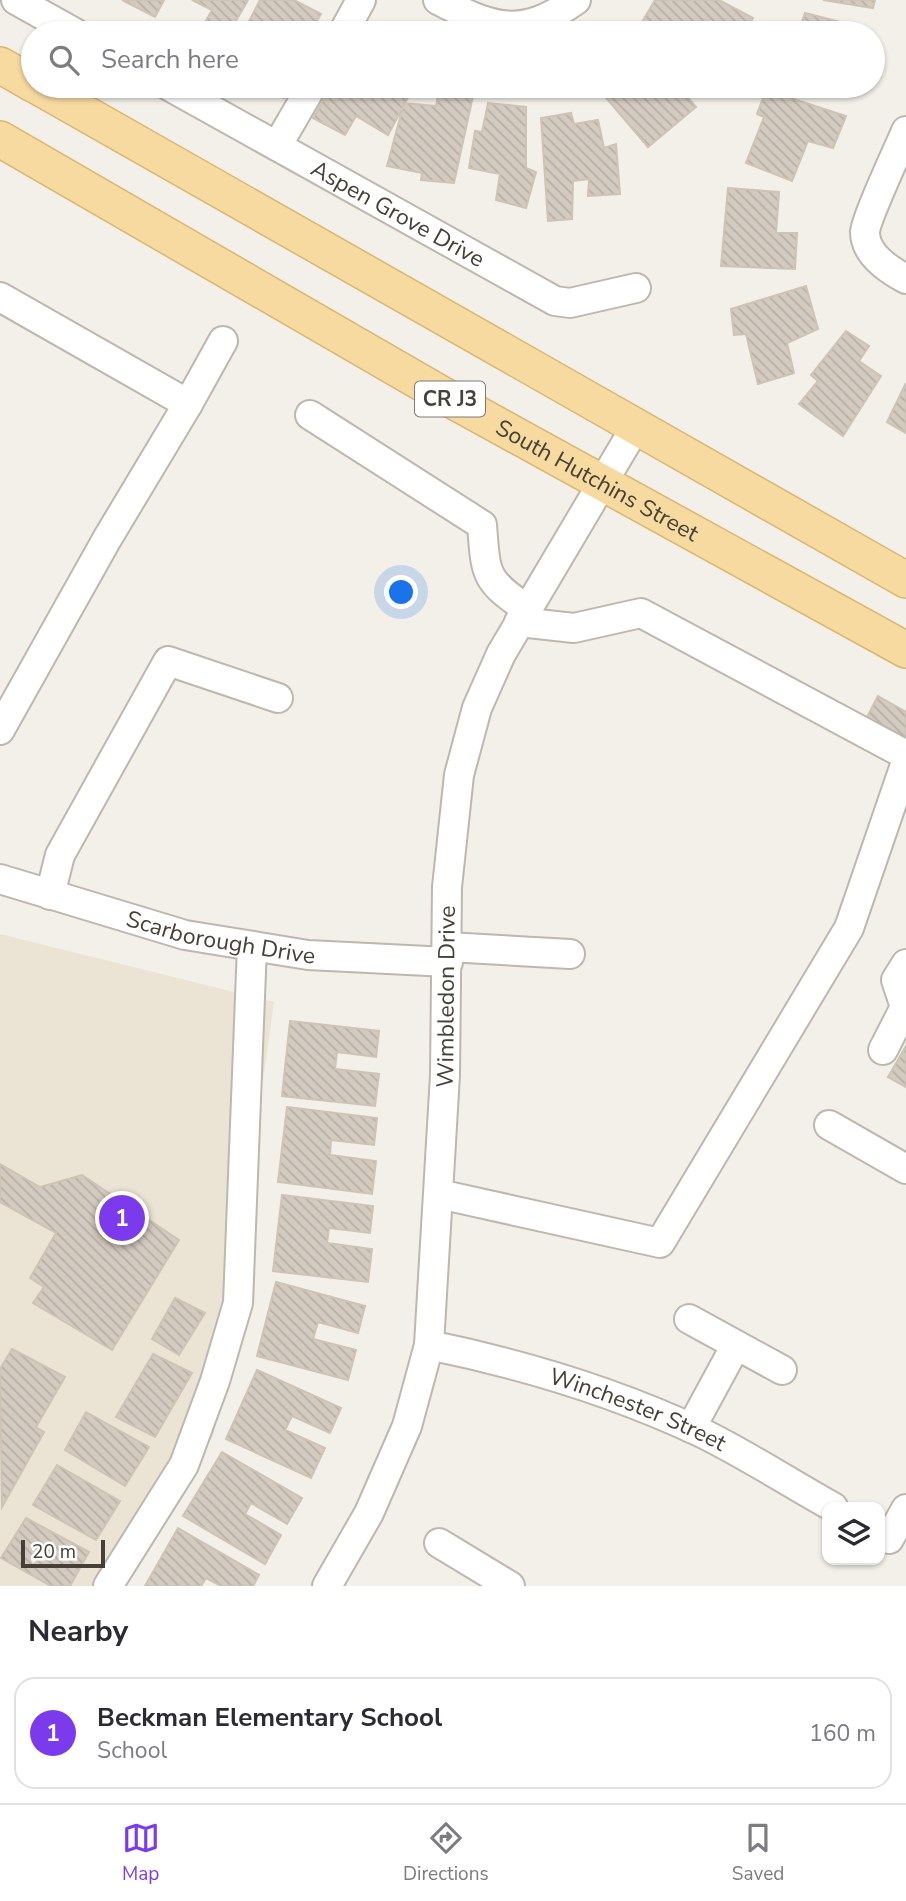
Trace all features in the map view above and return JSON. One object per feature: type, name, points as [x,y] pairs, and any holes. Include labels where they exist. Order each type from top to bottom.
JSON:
[{"type":"main road","points":[[0,65],[21,77]]},
{"type":"main road","points":[[58,98],[906,580]]},
{"type":"main road","name":"South Hutchins Street","points":[[0,139],[602,483],[906,650]]},
{"type":"street","points":[[16,0],[54,21]]},
{"type":"street","points":[[350,21],[361,0]]},
{"type":"street","points":[[438,0],[480,21]]},
{"type":"street","points":[[536,21],[552,17],[576,0]]},
{"type":"street","name":"Aspen Grove Drive","points":[[191,98],[555,301],[570,303],[636,288]]},
{"type":"street","points":[[277,146],[305,98]]},
{"type":"street","points":[[906,131],[865,231],[871,252],[891,271],[906,279]]},
{"type":"street","points":[[0,297],[187,404]]},
{"type":"street","points":[[0,730],[107,539],[223,341]]},
{"type":"street","points":[[310,415],[482,525],[485,570],[499,590],[523,615],[574,628],[641,613],[906,755]]},
{"type":"street","name":"Wimbledon Drive","points":[[327,1586],[369,1513],[407,1426],[429,1345],[439,1194],[448,954],[447,887],[458,775],[477,708],[501,654],[635,428]]},
{"type":"street","points":[[50,894],[60,855],[168,661],[278,698]]},
{"type":"street","points":[[439,1194],[660,1243],[849,928],[906,762]]},
{"type":"street","name":"Scarborough Drive","points":[[0,879],[185,935],[308,955],[570,954]]},
{"type":"street","points":[[108,1586],[184,1465],[215,1381],[237,1303],[251,946]]},
{"type":"street","points":[[883,1050],[905,1007],[897,980],[906,964]]},
{"type":"street","points":[[830,1125],[906,1169]]},
{"type":"street","points":[[689,1319],[782,1370]]},
{"type":"street","name":"Winchester Street","points":[[429,1345],[533,1368],[613,1395],[691,1428],[824,1502]]},
{"type":"street","points":[[691,1428],[736,1345]]},
{"type":"street","points":[[891,1540],[906,1509]]},
{"type":"street","points":[[439,1543],[510,1586]]},
{"type":"shaded area","points":[[0,934],[274,1002],[214,1434],[121,1586],[0,1586]]},
{"type":"building","points":[[122,0],[164,0],[155,17]]},
{"type":"building","points":[[192,0],[248,0],[236,21],[206,21],[212,10]]},
{"type":"building","points":[[260,0],[294,0],[321,14],[317,21],[249,21]]},
{"type":"building","points":[[655,0],[719,0],[753,18],[751,21],[643,21]]},
{"type":"building","points":[[823,0],[875,0],[873,8]]},
{"type":"building","points":[[805,13],[836,21],[802,21]]},
{"type":"building","points":[[325,98],[408,98],[388,135],[356,116],[345,135],[313,118]]},
{"type":"building","points":[[438,98],[473,98],[454,183],[421,180],[422,173],[387,166],[404,103],[436,106]]},
{"type":"building","points":[[606,98],[688,98],[696,107],[648,147]]},
{"type":"building","points":[[763,98],[791,98],[846,116],[833,148],[808,141],[792,181],[746,163],[764,117],[757,114]]},
{"type":"building","points":[[488,103],[526,107],[526,168],[536,172],[526,208],[496,200],[500,174],[469,168],[475,131],[482,132]]},
{"type":"building","points":[[571,113],[574,124],[598,120],[604,148],[616,144],[620,194],[588,196],[589,179],[573,181],[572,219],[548,221],[541,118]]},
{"type":"building","points":[[728,188],[779,192],[776,233],[797,233],[795,269],[721,266]]},
{"type":"building","points":[[806,286],[818,329],[787,343],[794,373],[758,384],[746,334],[734,335],[731,309]]},
{"type":"building","points":[[846,331],[869,346],[859,361],[881,376],[843,436],[799,404],[818,381],[811,375]]},
{"type":"building","points":[[906,383],[906,433],[887,422]]},
{"type":"building","points":[[878,696],[906,712],[906,741],[866,719]]},
{"type":"building","points":[[290,1021],[379,1031],[376,1057],[337,1052],[335,1069],[379,1074],[375,1106],[282,1096]]},
{"type":"building","points":[[906,1046],[906,1087],[888,1077]]},
{"type":"building","points":[[287,1107],[377,1118],[374,1145],[331,1140],[330,1155],[376,1161],[372,1194],[278,1182]]},
{"type":"building","points":[[0,1164],[40,1187],[82,1175],[179,1240],[112,1350],[33,1303],[44,1287],[30,1278],[56,1233],[0,1202]]},
{"type":"building","points":[[282,1195],[373,1206],[370,1233],[329,1228],[327,1243],[372,1249],[368,1282],[273,1271]]},
{"type":"building","points":[[276,1282],[365,1306],[358,1333],[318,1322],[313,1339],[356,1350],[348,1380],[257,1356]]},
{"type":"building","points":[[175,1298],[205,1313],[179,1355],[152,1339]]},
{"type":"building","points":[[12,1349],[65,1377],[36,1427],[44,1432],[2,1507],[0,1369]]},
{"type":"building","points":[[153,1354],[192,1373],[155,1437],[116,1417]]},
{"type":"building","points":[[257,1370],[341,1408],[330,1433],[292,1416],[285,1430],[325,1448],[311,1478],[226,1439]]},
{"type":"building","points":[[86,1412],[149,1447],[125,1486],[65,1450]]},
{"type":"building","points":[[222,1452],[302,1498],[287,1524],[251,1503],[245,1514],[281,1535],[265,1564],[183,1516]]},
{"type":"building","points":[[57,1465],[120,1501],[96,1540],[33,1505]]},
{"type":"building","points":[[26,1518],[89,1552],[70,1586],[51,1586],[1,1558]]},
{"type":"building","points":[[178,1528],[259,1575],[253,1586],[221,1586],[206,1578],[201,1586],[145,1586]]},
{"type":"place","name":"Beckman Elementary School","points":[[122,1218]]}]
